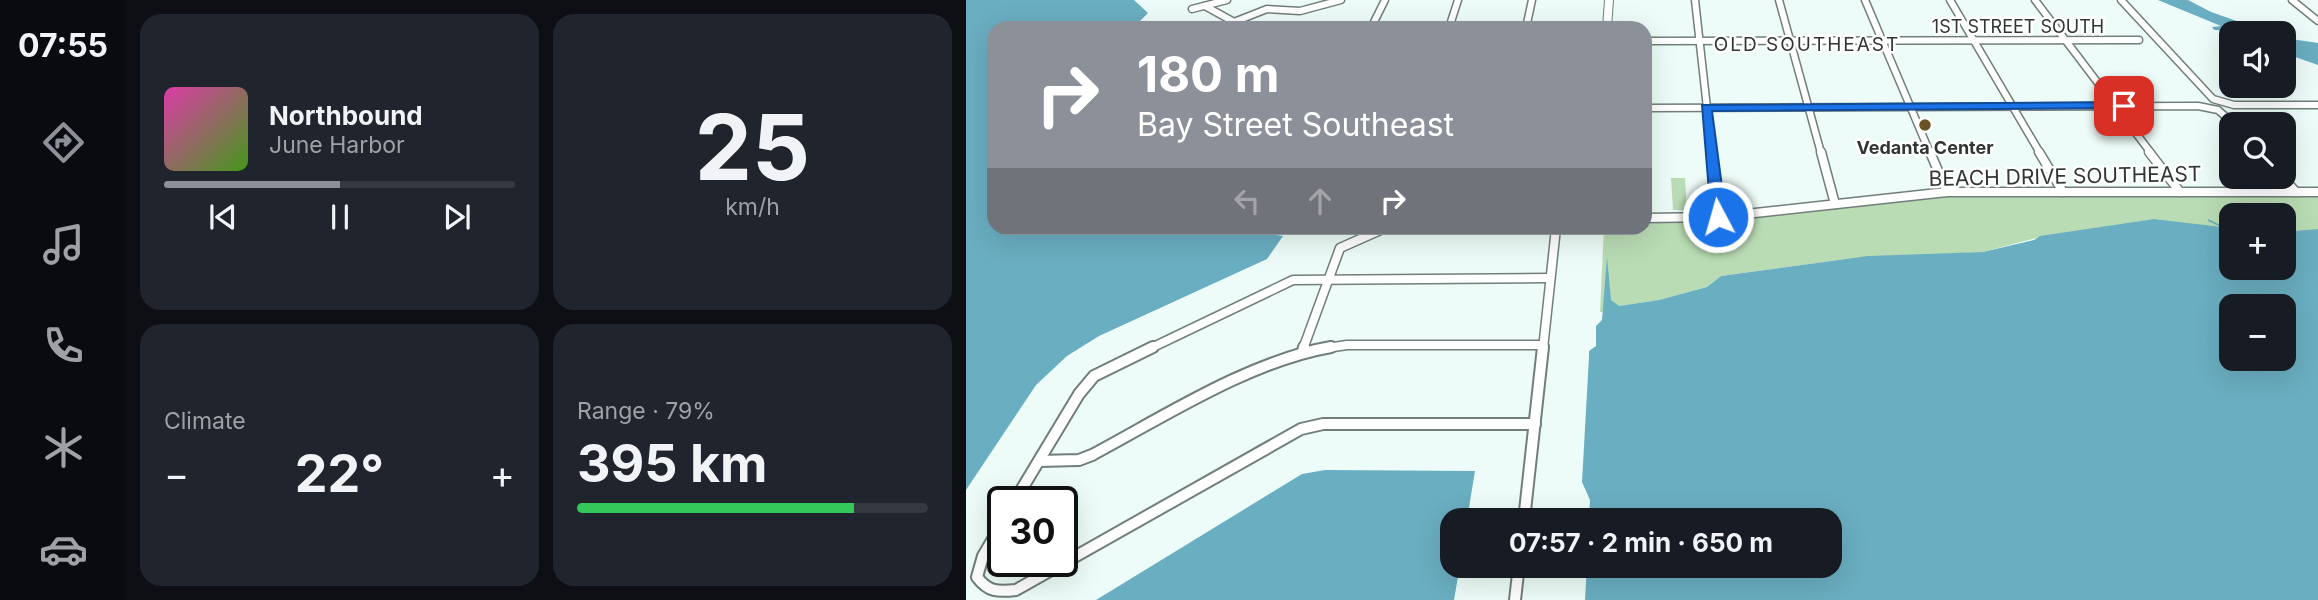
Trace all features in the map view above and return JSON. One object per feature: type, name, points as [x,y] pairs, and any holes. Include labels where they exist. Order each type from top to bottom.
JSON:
[{"type":"street","points":[[1192,9],[1227,0]]},
{"type":"street","points":[[1237,21],[1267,9],[1300,11],[1341,0]]},
{"type":"street","points":[[1374,21],[1385,0]]},
{"type":"street","points":[[1451,21],[1458,0]]},
{"type":"street","points":[[1528,21],[1532,0]]},
{"type":"street","points":[[1608,21],[1609,0]]},
{"type":"street","points":[[1695,0],[1718,217]]},
{"type":"street","points":[[1779,0],[1835,204]]},
{"type":"street","points":[[1865,0],[1947,191]]},
{"type":"street","points":[[1950,0],[2063,192]]},
{"type":"street","points":[[2035,0],[2180,192]]},
{"type":"street","points":[[2121,0],[2223,112]]},
{"type":"street","points":[[2292,0],[2318,21]]},
{"type":"street","points":[[1205,6],[1232,21]]},
{"type":"street","name":"1ST STREET SOUTH","points":[[1652,41],[2139,40]]},
{"type":"street","points":[[1652,108],[2318,105]]},
{"type":"street","name":"BEACH DRIVE SOUTHEAST","points":[[1652,218],[1718,217],[1947,191],[2318,192]]},
{"type":"street","points":[[1303,352],[1305,339],[1343,245],[1374,235]]},
{"type":"street","points":[[1525,508],[1555,235]]},
{"type":"street","points":[[1024,486],[1083,388],[1102,372],[1286,282],[1329,279],[1550,278]]},
{"type":"street","points":[[1039,461],[1085,458],[1252,370],[1303,352],[1347,345],[1543,345]]},
{"type":"street","points":[[1078,555],[1301,429],[1323,424],[1535,424]]},
{"type":"street","points":[[987,549],[977,577],[984,588],[996,592],[1016,590],[1039,577]]},
{"type":"street","points":[[1515,600],[1518,578]]},
{"type":"green space","points":[[1671,178],[1685,178],[1687,210],[1673,210]]},
{"type":"green space","points":[[2318,195],[2318,236],[2296,237],[2296,203],[2219,203],[2219,228],[2154,219],[2040,237],[1983,252],[1847,259],[1721,276],[1707,287],[1659,300],[1620,306],[1603,318],[1603,312],[1600,312],[1604,235],[1652,235],[1652,222],[1717,222],[1936,197]]},
{"type":"water","points":[[966,0],[1134,0],[1148,13],[1140,21],[987,21],[987,235],[1283,236],[1267,259],[1099,336],[1067,356],[1036,385],[966,490]]},
{"type":"water","points":[[2158,0],[2188,0],[2237,21],[2219,21],[2219,25]]},
{"type":"water","points":[[2296,40],[2318,43],[2318,65],[2296,57]]},
{"type":"water","points":[[2154,219],[2219,227],[2219,280],[2296,280],[2296,231],[2318,229],[2318,600],[1585,600],[1586,578],[1842,578],[1842,508],[1590,508],[1590,500],[1582,482],[1589,351],[1596,346],[1596,326],[1602,320],[1607,257],[1611,300],[1619,306],[1659,300],[1707,287],[1721,276],[1868,256],[1983,252],[2034,240],[2040,236]]},
{"type":"water","points":[[1325,470],[1475,471],[1469,508],[1440,508],[1440,578],[1458,578],[1454,600],[1096,600],[1302,474]]},
{"type":"place","name":"Vedanta Center","points":[[1925,125]]},
{"type":"district","name":"OLD SOUTHEAST","points":[[1807,44]]},
{"type":"route","points":[[1718,217],[1706,108],[2124,106]]}]
